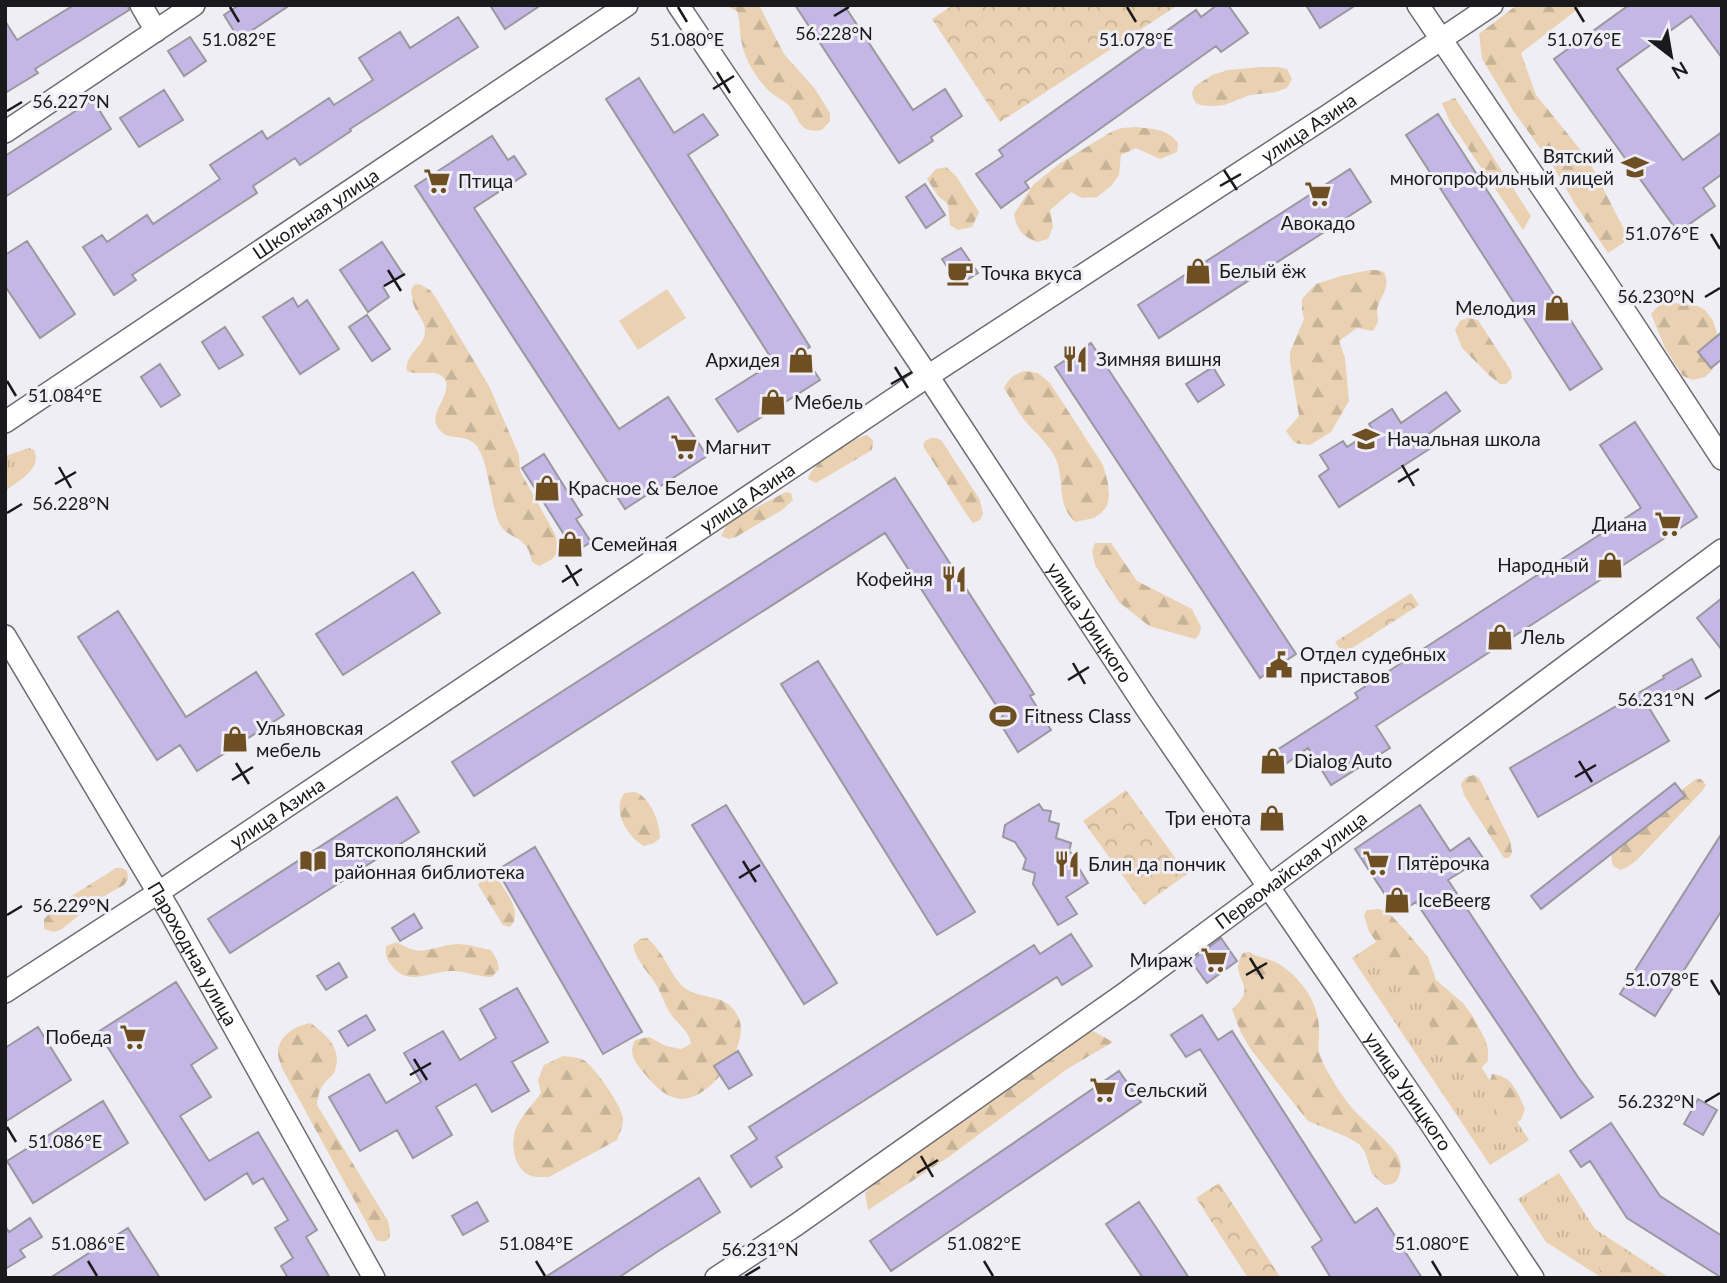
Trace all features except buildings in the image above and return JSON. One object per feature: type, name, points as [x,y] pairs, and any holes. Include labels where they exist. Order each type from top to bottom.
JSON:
[{"type":"street","points":[[141,5],[156,31]]},
{"type":"street","points":[[5,132],[194,5]]},
{"type":"street","name":"Школьная улица","points":[[5,422],[627,5]]},
{"type":"street","name":"улица Урицкого","points":[[678,5],[928,376],[1146,708],[1535,1275]]},
{"type":"street","points":[[1418,5],[1722,459]]},
{"type":"street","name":"улица Азина","points":[[5,992],[159,892],[928,376],[1492,5]]},
{"type":"street","name":"Первомайская улица","points":[[716,1278],[1128,991],[1722,550]]},
{"type":"street","name":"Пароходная улица","points":[[5,636],[159,892],[374,1278]]},
{"type":"green space","points":[[724,5],[759,5],[784,54],[815,89],[830,113],[830,121],[822,130],[805,128],[788,105],[771,93],[759,79],[744,52],[737,11]]},
{"type":"green space","points":[[953,5],[1178,5],[1000,122],[932,19]]},
{"type":"green space","points":[[1517,5],[1583,5],[1521,53],[1536,95],[1588,159],[1629,239],[1608,253],[1482,59],[1479,34]]},
{"type":"green space","points":[[1261,67],[1287,69],[1292,79],[1287,88],[1250,95],[1224,105],[1200,105],[1193,98],[1194,87],[1212,75],[1228,70]]},
{"type":"green space","points":[[1455,98],[1531,216],[1523,230],[1449,120],[1442,103]]},
{"type":"green space","points":[[1135,127],[1169,134],[1178,143],[1177,152],[1160,159],[1136,148],[1121,155],[1119,175],[1111,186],[1097,197],[1082,198],[1071,192],[1050,210],[1053,227],[1048,239],[1037,242],[1021,232],[1014,214],[1033,185],[1059,164],[1111,132]]},
{"type":"green space","points":[[946,167],[956,176],[979,212],[972,227],[958,230],[950,225],[948,204],[938,196],[927,179],[936,169]]},
{"type":"green space","points":[[1370,270],[1384,272],[1386,277],[1386,287],[1377,309],[1378,322],[1373,331],[1357,328],[1339,341],[1345,358],[1349,401],[1331,432],[1310,445],[1294,442],[1286,431],[1299,416],[1290,352],[1304,319],[1302,299],[1316,284]]},
{"type":"green space","points":[[419,284],[430,290],[436,298],[489,386],[519,455],[520,471],[555,534],[558,546],[554,558],[539,566],[532,562],[526,546],[499,523],[484,461],[476,445],[467,439],[446,435],[438,428],[437,411],[446,388],[443,377],[434,373],[407,371],[408,360],[425,332],[423,321],[413,304],[411,290],[414,285]]},
{"type":"green space","points":[[667,289],[686,318],[638,350],[619,321]]},
{"type":"green space","points":[[1675,303],[1698,306],[1705,310],[1713,321],[1717,333],[1713,369],[1705,377],[1693,380],[1683,376],[1665,348],[1651,314],[1659,305]]},
{"type":"green space","points":[[1468,318],[1478,320],[1511,371],[1512,378],[1506,384],[1500,384],[1490,376],[1462,348],[1455,330],[1460,321]]},
{"type":"green space","points":[[1025,371],[1038,373],[1050,383],[1103,465],[1109,497],[1107,506],[1094,518],[1075,522],[1069,515],[1063,502],[1060,473],[1055,458],[1022,417],[1004,388],[1012,377]]},
{"type":"green space","points":[[867,435],[873,440],[872,450],[816,483],[808,479],[824,458],[851,441]]},
{"type":"green space","points":[[931,438],[941,440],[980,500],[983,514],[980,520],[973,523],[923,446],[925,441]]},
{"type":"green space","points":[[29,448],[34,450],[36,457],[32,469],[5,491],[5,456]]},
{"type":"green space","points":[[786,492],[791,493],[793,500],[782,510],[736,537],[729,539],[721,536],[728,522]]},
{"type":"green space","points":[[1095,543],[1111,543],[1137,581],[1192,609],[1201,627],[1199,635],[1195,639],[1149,626],[1119,602],[1095,565],[1092,551]]},
{"type":"green space","points":[[1411,593],[1419,605],[1343,654],[1335,642]]},
{"type":"green space","points":[[1474,775],[1479,778],[1510,840],[1512,853],[1509,858],[1504,858],[1464,795],[1461,784],[1466,777]]},
{"type":"green space","points":[[1696,779],[1701,779],[1706,785],[1703,790],[1637,860],[1621,870],[1613,866],[1613,849],[1624,834]]},
{"type":"green space","points":[[1126,790],[1187,874],[1144,905],[1083,821]]},
{"type":"green space","points":[[635,792],[650,805],[660,832],[660,838],[644,846],[630,834],[621,816],[620,802],[624,793]]},
{"type":"green space","points":[[116,868],[127,871],[128,879],[124,885],[102,897],[62,929],[54,932],[44,929],[44,919],[52,911]]},
{"type":"green space","points":[[488,875],[496,877],[512,902],[515,915],[510,927],[503,925],[478,885],[482,878]]},
{"type":"green space","points":[[1367,910],[1388,912],[1405,930],[1428,957],[1436,980],[1463,1003],[1472,1015],[1488,1049],[1488,1061],[1481,1068],[1458,1063],[1449,1058],[1440,1047],[1431,1030],[1423,1001],[1369,932],[1364,915]]},
{"type":"green space","points":[[1392,931],[1529,1140],[1490,1165],[1352,958]]},
{"type":"green space","points":[[647,938],[686,989],[722,1001],[734,1010],[739,1019],[739,1043],[726,1069],[705,1090],[683,1099],[660,1090],[633,1058],[635,1040],[649,1037],[666,1046],[681,1049],[691,1044],[687,1032],[671,1014],[635,951],[633,945],[640,939]]},
{"type":"green space","points":[[397,942],[420,951],[457,944],[491,950],[499,969],[492,977],[454,971],[406,976],[392,966],[386,956],[386,946]]},
{"type":"green space","points":[[1250,952],[1284,967],[1307,991],[1317,1013],[1318,1049],[1321,1058],[1348,1103],[1390,1145],[1399,1158],[1400,1171],[1394,1183],[1384,1185],[1372,1174],[1365,1152],[1359,1144],[1308,1121],[1252,1051],[1241,1033],[1232,1009],[1244,993],[1238,969],[1239,962],[1243,953]]},
{"type":"green space","points":[[310,1023],[327,1037],[337,1055],[335,1071],[321,1088],[317,1105],[388,1221],[388,1240],[376,1240],[280,1062],[279,1047],[284,1037],[293,1029]]},
{"type":"green space","points":[[1093,1031],[1113,1042],[1067,1069],[950,1156],[868,1210],[865,1193],[892,1166],[1067,1040]]},
{"type":"green space","points":[[563,1056],[583,1060],[595,1071],[618,1105],[623,1118],[622,1127],[617,1140],[549,1177],[532,1176],[522,1170],[515,1158],[515,1130],[541,1093],[538,1080],[544,1065]]},
{"type":"green space","points":[[1492,1074],[1505,1078],[1517,1091],[1525,1109],[1521,1120],[1513,1123],[1502,1120],[1487,1089]]},
{"type":"green space","points":[[1559,1173],[1595,1229],[1670,1278],[1602,1278],[1546,1242],[1518,1199]]},
{"type":"green space","points":[[1219,1183],[1281,1278],[1248,1278],[1196,1198]]},
{"type":"green space","points":[[1610,1241],[1665,1278],[1613,1278],[1600,1270],[1596,1256]]},
{"type":"place","name":"Вятский многопрофильный лицей","points":[[1635,167]]},
{"type":"place","name":"Птица","points":[[437,181]]},
{"type":"place","name":"Авокадо","points":[[1318,194]]},
{"type":"place","name":"Белый ёж","points":[[1198,271]]},
{"type":"place","name":"Точка вкуса","points":[[960,273]]},
{"type":"place","name":"Мелодия","points":[[1557,308]]},
{"type":"place","name":"Зимняя вишня","points":[[1075,359]]},
{"type":"place","name":"Архидея","points":[[801,360]]},
{"type":"place","name":"Мебель","points":[[773,402]]},
{"type":"place","name":"Начальная школа","points":[[1366,439]]},
{"type":"place","name":"Магнит","points":[[684,447]]},
{"type":"place","name":"Красное & Белое","points":[[547,488]]},
{"type":"place","name":"Диана","points":[[1668,524]]},
{"type":"place","name":"Семейная","points":[[570,544]]},
{"type":"place","name":"Народный","points":[[1610,565]]},
{"type":"place","name":"Кофейня","points":[[954,579]]},
{"type":"place","name":"Лель","points":[[1500,637]]},
{"type":"place","name":"Отдел судебных приставов","points":[[1279,665]]},
{"type":"place","name":"Fitness Class","points":[[1003,716]]},
{"type":"place","name":"Ульяновская мебель","points":[[235,739]]},
{"type":"place","name":"Dialog Auto","points":[[1273,761]]},
{"type":"place","name":"Три енота","points":[[1272,818]]},
{"type":"place","name":"Вятскополянский районная библиотека","points":[[313,861]]},
{"type":"place","name":"Пятёрочка","points":[[1376,863]]},
{"type":"place","name":"Блин да пончик","points":[[1067,864]]},
{"type":"place","name":"IceBeerg","points":[[1397,900]]},
{"type":"place","name":"Мираж","points":[[1214,960]]},
{"type":"place","name":"Победа","points":[[133,1037]]},
{"type":"place","name":"Сельский","points":[[1103,1090]]}]
